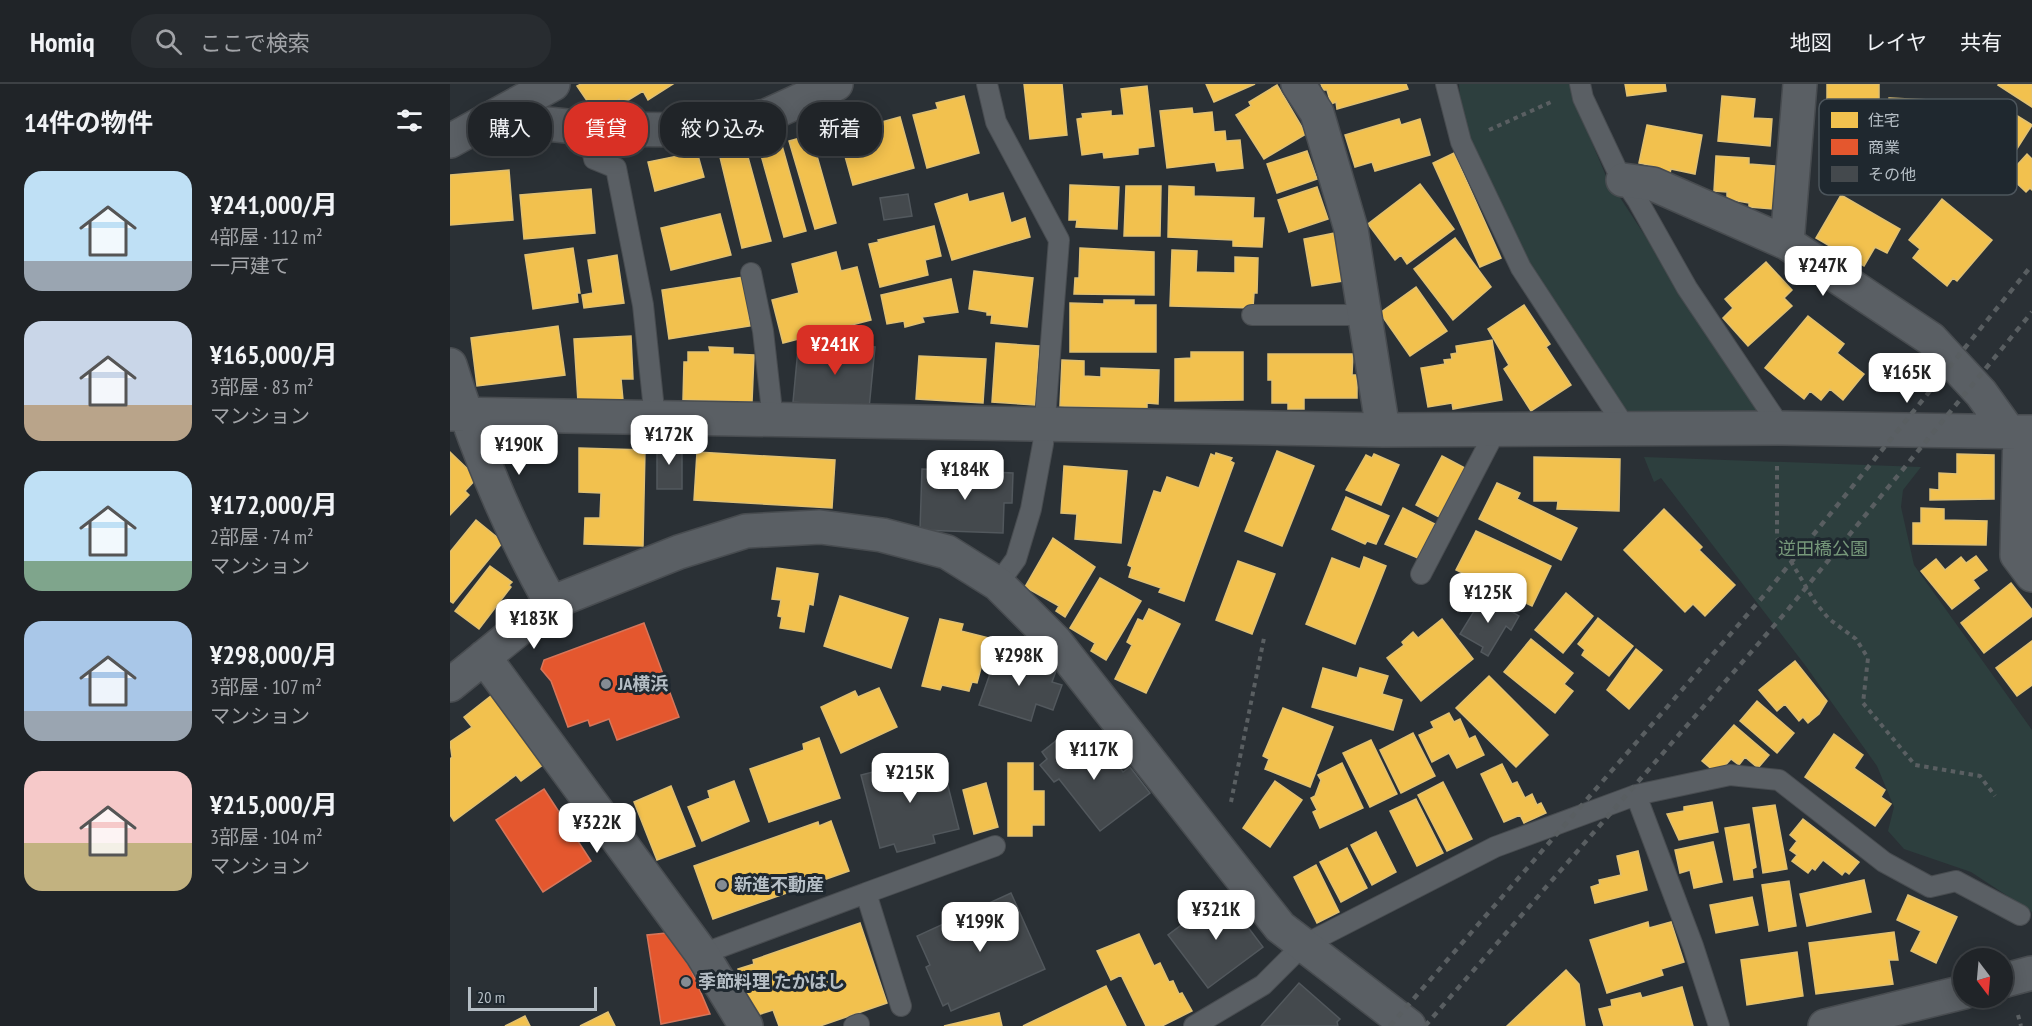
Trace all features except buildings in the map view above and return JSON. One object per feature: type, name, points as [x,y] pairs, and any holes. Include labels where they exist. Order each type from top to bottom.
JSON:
[{"type":"street","points":[[523,102],[553,84]]},
{"type":"street","points":[[648,129],[692,130],[766,116],[836,84]]},
{"type":"street","points":[[1298,84],[1317,113],[1348,218],[1383,430]]},
{"type":"street","points":[[1788,243],[1800,84]]},
{"type":"street","points":[[450,141],[468,132]]},
{"type":"street","points":[[1623,180],[1653,184],[1788,243],[1931,339],[2020,432],[2017,555],[2032,575]]},
{"type":"street","points":[[450,364],[458,414],[523,552],[551,603]]},
{"type":"street","points":[[458,414],[1383,430],[1625,427],[2020,432]]},
{"type":"street","points":[[450,685],[551,603],[679,552],[746,531],[820,527],[882,535],[947,552],[998,584],[1055,641],[1280,927],[1409,1026]]},
{"type":"street","points":[[484,657],[702,954],[746,1026]]},
{"type":"street","points":[[2013,978],[2032,973]]},
{"type":"street","points":[[1825,1026],[1953,995]]},
{"type":"lane","points":[[987,84],[996,122],[1059,240],[1046,425],[1031,509],[1016,559],[998,584]]},
{"type":"lane","points":[[1446,84],[1461,142],[1521,268],[1625,427]]},
{"type":"lane","points":[[1581,86],[1606,148],[1623,180],[1687,288],[1781,428]]},
{"type":"lane","points":[[593,156],[594,159],[616,168],[643,305],[655,419]]},
{"type":"lane","points":[[751,273],[763,331],[773,420]]},
{"type":"lane","points":[[1252,315],[1365,315]]},
{"type":"lane","points":[[1421,574],[1496,430]]},
{"type":"lane","points":[[1194,1026],[1263,985],[1302,946],[1494,847],[1636,795],[1730,775],[1779,780],[1884,862],[1930,887],[1956,881],[2020,915]]},
{"type":"lane","points":[[1636,795],[1693,946],[1719,1026]]},
{"type":"lane","points":[[702,954],[994,846]]},
{"type":"lane","points":[[866,893],[902,1006]]},
{"type":"path","points":[[1461,142],[1581,86]]},
{"type":"path","points":[[1781,428],[1775,493],[1777,538],[1815,602],[1829,619],[1856,639],[1868,658],[1863,703],[1915,765],[1980,776],[1995,796]]},
{"type":"path","points":[[1221,851],[1264,638]]},
{"type":"green space","points":[[1459,84],[1572,84],[1577,107],[1606,176],[1765,420],[1621,415],[1529,263],[1462,120]]},
{"type":"green space","name":"逆田橋公園","points":[[1644,457],[1921,467],[1903,490],[1901,507],[1914,565],[2032,730],[2032,912],[1971,872],[1904,849],[1888,831],[1894,807],[1877,766],[1805,665],[1661,478],[1654,482]]},
{"type":"railway","points":[[1390,1026],[1767,592],[2032,265]]},
{"type":"railway","points":[[1425,1026],[1786,612],[2032,312]]},
{"type":"place","name":"JA横浜","points":[[606,684]]},
{"type":"place","name":"新進不動産","points":[[722,885]]},
{"type":"place","name":"季節料理 たかはし","points":[[686,982]]}]
